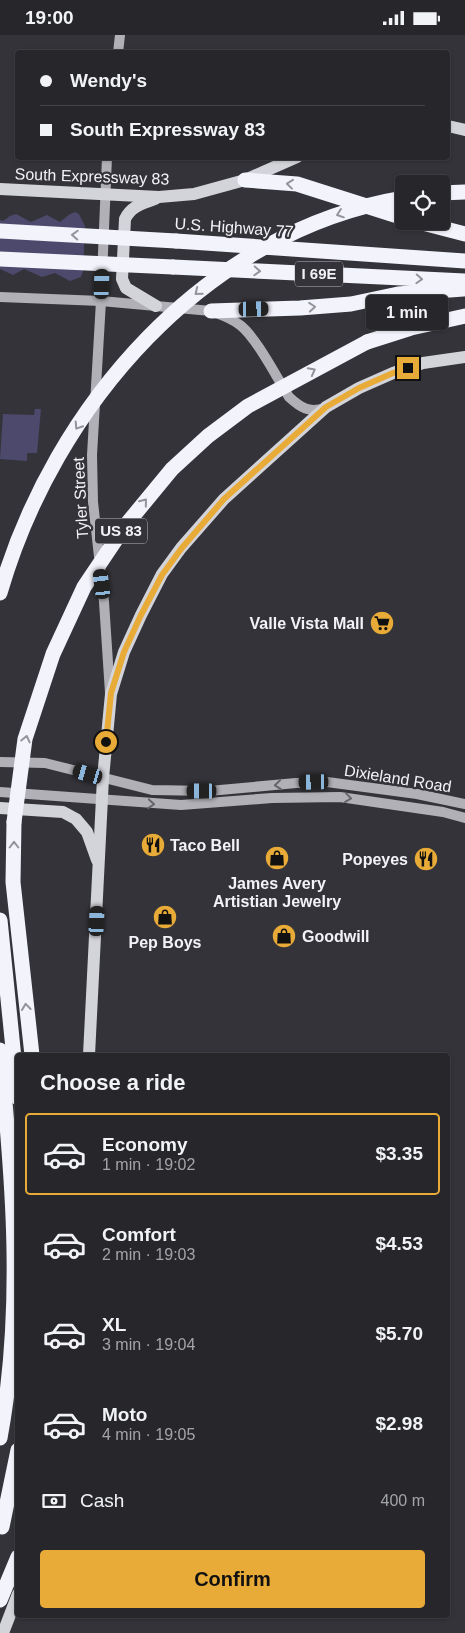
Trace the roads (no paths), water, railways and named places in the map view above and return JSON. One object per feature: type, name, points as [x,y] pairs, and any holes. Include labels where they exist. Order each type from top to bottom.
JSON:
[{"type":"highway","points":[[245,180],[297,184],[395,215]]},
{"type":"highway","points":[[450,193],[465,192]]},
{"type":"highway","points":[[0,593],[31,511],[65,447],[107,385],[157,329],[210,282],[264,247],[326,219],[395,200]]},
{"type":"highway","points":[[450,230],[465,234]]},
{"type":"highway","name":"U.S. Highway 77","points":[[0,231],[465,261]]},
{"type":"highway","name":"I 69E","points":[[0,259],[465,281]]},
{"type":"highway","points":[[211,311],[300,308],[351,303],[398,294],[465,289]]},
{"type":"highway","name":"US 83","points":[[32,1053],[13,883],[14,822],[25,739],[53,654],[84,587],[125,526],[172,469],[208,436],[248,406],[367,342],[411,328],[465,316]]},
{"type":"highway","points":[[0,920],[15,1068]]},
{"type":"highway","points":[[0,1049],[10,1172],[14,1272],[14,1325],[11,1363],[0,1437]]},
{"type":"highway","points":[[0,1139],[14,1272]]},
{"type":"highway","points":[[1,1529],[15,1464]]},
{"type":"highway","points":[[1,1529],[15,1487]]},
{"type":"highway","points":[[0,1600],[15,1564]]},
{"type":"main road","points":[[118,50],[120,35]]},
{"type":"main road","points":[[450,126],[465,130]]},
{"type":"main road","name":"Tyler Street","points":[[107,160],[92,455],[93,502],[104,602],[111,693]]},
{"type":"main road","name":"South Expressway 83","points":[[0,189],[159,197],[194,194],[245,180],[290,160]]},
{"type":"main road","points":[[156,306],[126,288],[122,279],[125,219],[137,205],[159,197]]},
{"type":"main road","points":[[0,297],[101,301],[211,311],[239,324],[248,333],[289,397],[298,406],[311,411],[326,407]]},
{"type":"main road","points":[[90,1053],[103,778],[111,693],[124,652],[162,575],[181,549],[224,499],[326,407],[359,388],[393,373],[423,363],[465,357]]},
{"type":"main road","name":"Dixieland Road","points":[[0,762],[45,763],[152,790],[209,791],[327,782],[417,794],[465,804]]},
{"type":"main road","name":"Dixieland Road","points":[[0,792],[181,805],[272,797],[340,797],[396,804],[443,812],[465,818]]},
{"type":"main road","points":[[0,808],[64,812],[76,819],[87,832],[99,867]]},
{"type":"main road","points":[[3,1633],[15,1602]]},
{"type":"place","name":"Valle Vista Mall","points":[[382,623]]},
{"type":"place","name":"Taco Bell","points":[[153,845]]},
{"type":"place","name":"James Avery Artistian Jewelry","points":[[277,858]]},
{"type":"place","name":"Popeyes","points":[[426,859]]},
{"type":"place","name":"Pep Boys","points":[[165,917]]},
{"type":"place","name":"Goodwill","points":[[284,936]]}]
